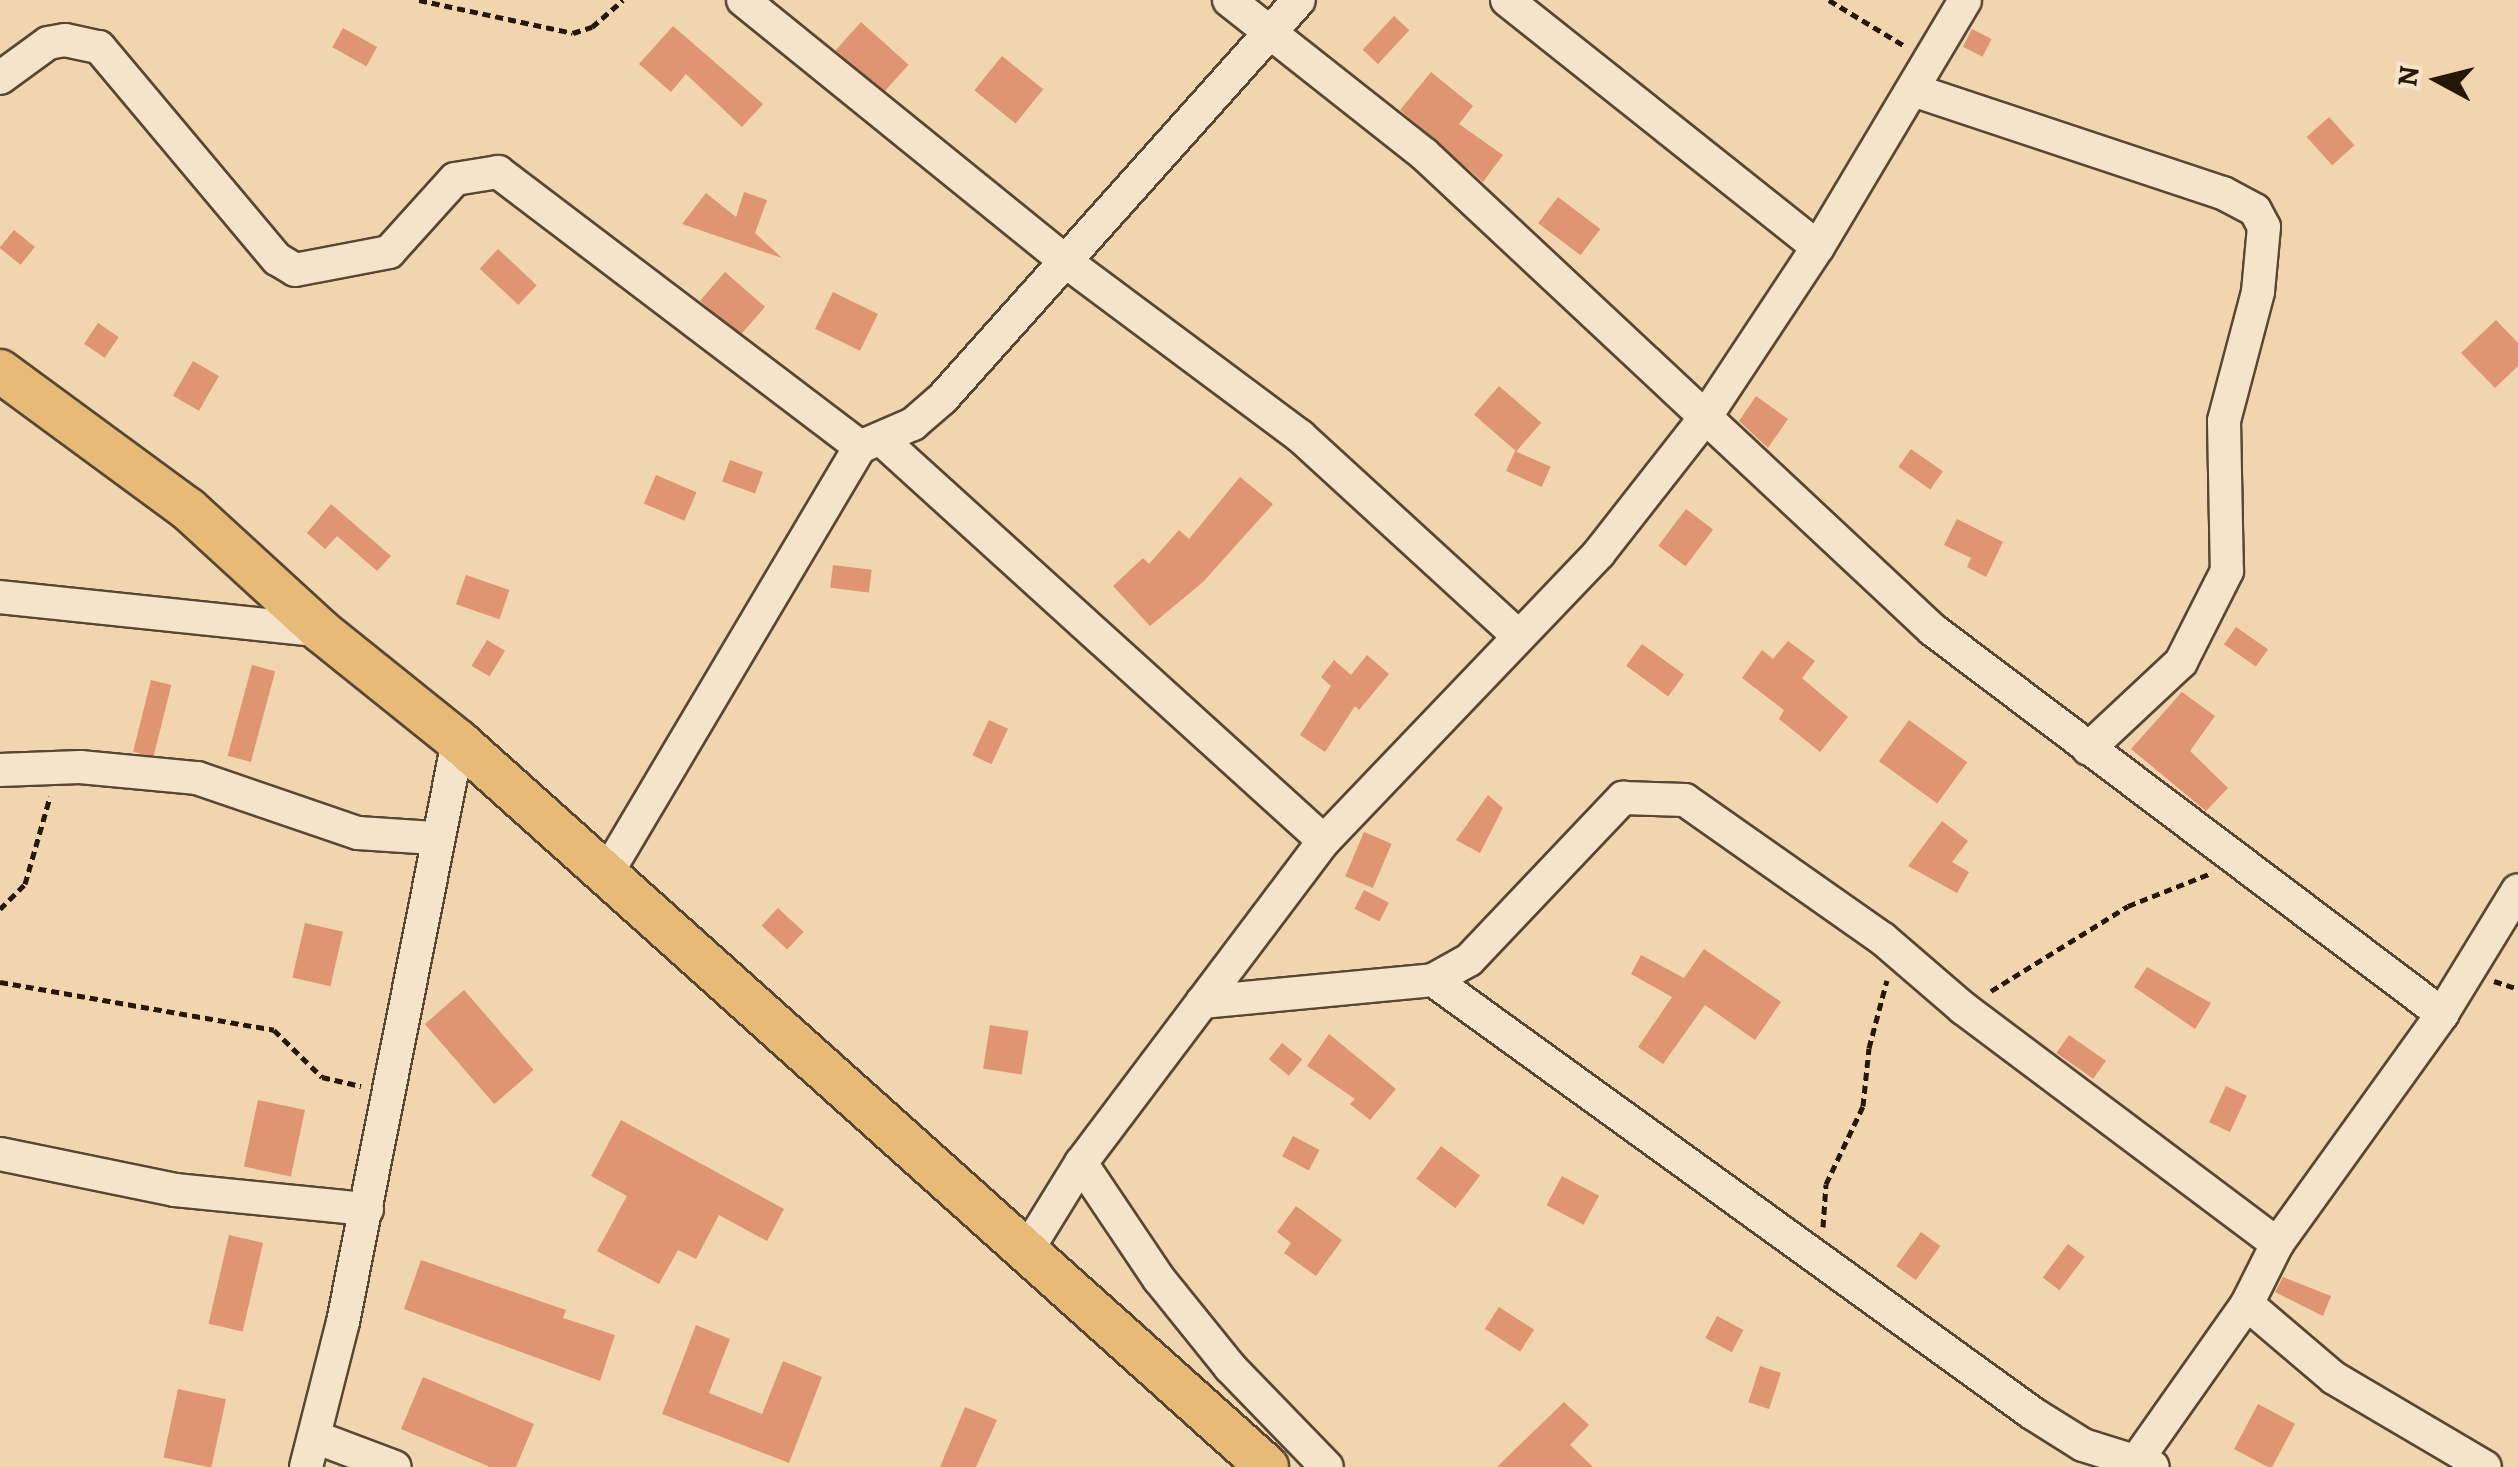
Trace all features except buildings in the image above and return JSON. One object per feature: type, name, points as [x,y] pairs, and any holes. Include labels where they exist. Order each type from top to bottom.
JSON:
[{"type":"main road","points":[[0,370],[188,509],[321,631],[458,740],[1267,1467]]},
{"type":"street","points":[[744,0],[1065,261],[1300,436],[1518,636]]},
{"type":"street","points":[[1229,0],[1424,154],[1704,420],[1933,630],[2442,1014]]},
{"type":"street","points":[[606,873],[872,444],[942,400],[1299,0]]},
{"type":"street","points":[[1507,0],[1818,247]]},
{"type":"street","points":[[1026,1252],[1081,1163],[1324,842],[1598,554],[1704,420],[1818,247],[1965,0]]},
{"type":"street","points":[[0,78],[48,44],[65,40],[99,48],[277,259],[295,270],[389,252],[455,179],[498,172],[872,444],[1324,842]]},
{"type":"street","points":[[1913,90],[2223,193],[2255,210],[2264,227],[2258,292],[2224,422],[2227,572],[2180,662],[2088,750]]},
{"type":"street","points":[[0,597],[321,631]]},
{"type":"street","points":[[395,1467],[310,1452],[366,1209],[434,838],[458,740]]},
{"type":"street","points":[[0,770],[80,768],[197,778],[358,833],[434,838]]},
{"type":"street","points":[[1202,1002],[1432,980],[1469,960],[1623,798],[1641,794],[1685,800],[1883,939],[1962,1008],[2278,1244]]},
{"type":"street","points":[[1432,980],[1589,1087],[1825,1265],[2069,1438],[2141,1465],[2247,1304],[2278,1244],[2442,1014],[2518,890]]},
{"type":"street","points":[[0,1154],[175,1190],[366,1209]]},
{"type":"street","points":[[1081,1163],[1218,1352],[1327,1467]]},
{"type":"street","points":[[2247,1304],[2334,1378],[2485,1467]]},
{"type":"path","points":[[418,0],[562,33],[592,28],[623,0]]},
{"type":"path","points":[[1829,0],[1929,61]]},
{"type":"path","points":[[0,909],[25,884],[53,790],[80,768]]},
{"type":"path","points":[[1962,1008],[2178,881],[2245,866]]},
{"type":"path","points":[[1825,1265],[1826,1184],[1863,1106],[1868,1048],[1887,982],[1883,939]]},
{"type":"path","points":[[0,982],[274,1030],[322,1077],[386,1090]]}]
